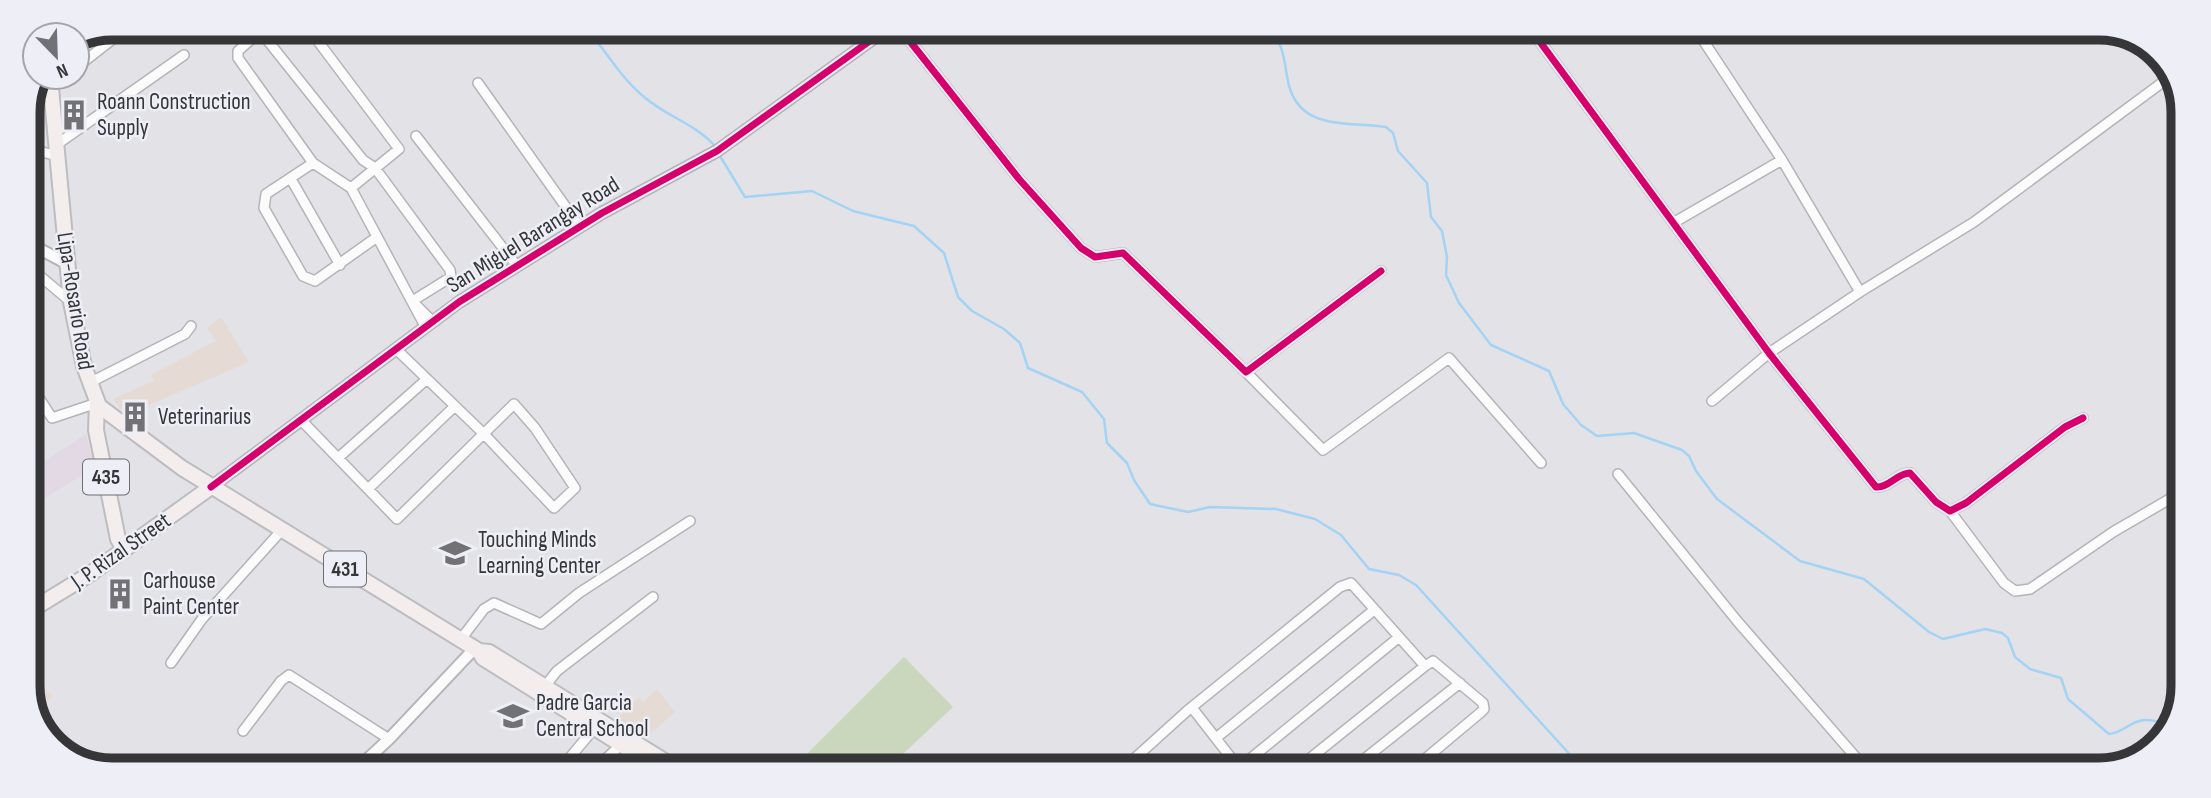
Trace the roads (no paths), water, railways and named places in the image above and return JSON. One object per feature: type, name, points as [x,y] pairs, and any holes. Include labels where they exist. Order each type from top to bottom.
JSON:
[{"type":"main road","name":"Lipa-Rosario Road","points":[[51,91],[71,302],[89,383],[97,403],[141,440],[211,487],[477,649],[489,652],[597,725],[657,758]]},
{"type":"main road","name":"435","points":[[97,403],[96,430],[118,539],[124,550]]},
{"type":"main road","name":"J. P. Rizal Street","points":[[40,604],[124,550],[211,487]]},
{"type":"main road","name":"Lipa-Rosario Road","points":[[625,741],[646,758]]},
{"type":"street","points":[[91,56],[112,40]]},
{"type":"street","points":[[251,40],[238,51],[238,58],[313,163],[351,188],[415,302],[416,314],[428,324]]},
{"type":"street","points":[[270,40],[363,160],[375,168],[450,270],[450,277],[415,302]]},
{"type":"street","points":[[318,40],[399,149],[351,188]]},
{"type":"street","name":"San Miguel Barangay Road","points":[[211,487],[428,324],[580,227],[717,151],[871,40]]},
{"type":"street","points":[[909,40],[1019,179],[1081,248],[1095,257],[1123,253],[1323,450],[1449,358],[1541,463]]},
{"type":"street","points":[[1539,40],[1769,353],[1872,484],[1883,487],[1905,473],[1910,473],[1936,502],[1950,511],[2004,583],[2015,591],[2030,589],[2113,532],[2171,498]]},
{"type":"street","points":[[1703,40],[1782,160],[1860,292]]},
{"type":"street","points":[[40,149],[56,151],[184,55]]},
{"type":"street","points":[[1712,401],[1769,353],[1860,292],[1974,222],[2164,82]]},
{"type":"street","points":[[478,83],[580,227]]},
{"type":"street","points":[[416,136],[517,266]]},
{"type":"street","points":[[1673,223],[1782,160]]},
{"type":"street","points":[[313,163],[266,194],[263,200],[303,276],[315,281],[377,237]]},
{"type":"street","points":[[290,179],[340,265]]},
{"type":"street","points":[[40,249],[66,263]]},
{"type":"street","points":[[1246,372],[1381,271]]},
{"type":"street","points":[[40,276],[71,302]]},
{"type":"street","points":[[89,383],[185,334],[191,326]]},
{"type":"street","points":[[302,421],[397,519],[484,433],[514,404],[535,428],[575,488],[554,509],[484,433],[396,349]]},
{"type":"street","points":[[338,458],[427,379]]},
{"type":"street","points":[[40,400],[52,418],[97,403]]},
{"type":"street","points":[[368,489],[455,406]]},
{"type":"street","points":[[1950,511],[1966,503],[2065,427],[2082,418]]},
{"type":"street","points":[[1618,474],[1738,622],[1856,758]]},
{"type":"street","points":[[461,639],[484,609],[494,603],[535,624],[547,622],[579,593],[690,522]]},
{"type":"street","points":[[171,663],[202,619],[281,531]]},
{"type":"street","points":[[1136,758],[1345,584],[1351,583],[1425,666]]},
{"type":"street","points":[[542,689],[557,671],[653,597]]},
{"type":"street","points":[[1216,738],[1374,610]]},
{"type":"street","points":[[1251,758],[1398,638]]},
{"type":"street","points":[[369,758],[477,649]]},
{"type":"street","points":[[1310,758],[1433,661],[1483,703],[1484,709],[1426,758]]},
{"type":"street","points":[[243,731],[281,681],[289,675],[389,739]]},
{"type":"street","points":[[1365,758],[1460,682]]},
{"type":"street","points":[[1193,709],[1231,758]]},
{"type":"street","points":[[570,758],[597,725]]},
{"type":"street","points":[[610,758],[625,741]]},
{"type":"waterway","points":[[595,40],[635,89],[652,103],[698,131],[714,145]]},
{"type":"waterway","points":[[1277,40],[1284,57],[1292,94],[1300,107],[1324,120],[1386,127],[1393,133],[1398,151],[1427,183],[1431,217],[1442,231],[1447,257],[1446,275],[1459,303],[1491,345],[1549,371],[1563,404],[1581,425],[1597,436],[1634,433],[1682,450],[1689,456],[1696,471],[1717,499],[1800,561],[1864,579],[1929,632],[1943,639],[1985,629],[2002,633],[2008,638],[2015,657],[2030,669],[2061,678],[2068,699],[2109,734],[2141,720],[2161,722]]},
{"type":"waterway","points":[[720,156],[745,197],[812,191],[853,211],[914,226],[944,253],[958,297],[972,311],[1004,329],[1020,343],[1028,368],[1082,392],[1104,419],[1107,443],[1127,463],[1134,480],[1150,504],[1188,512],[1210,507],[1276,509],[1315,519],[1341,535],[1369,569],[1399,575],[1416,585],[1573,758]]},
{"type":"waterway","points":[[53,727],[67,742]]},
{"type":"place","name":"Roann Construction Supply","points":[[74,115]]},
{"type":"place","name":"Veterinarius","points":[[135,417]]},
{"type":"place","name":"Touching Minds Learning Center","points":[[455,553]]},
{"type":"place","name":"Carhouse Paint Center","points":[[120,594]]},
{"type":"place","name":"Padre Garcia Central School","points":[[513,716]]}]
